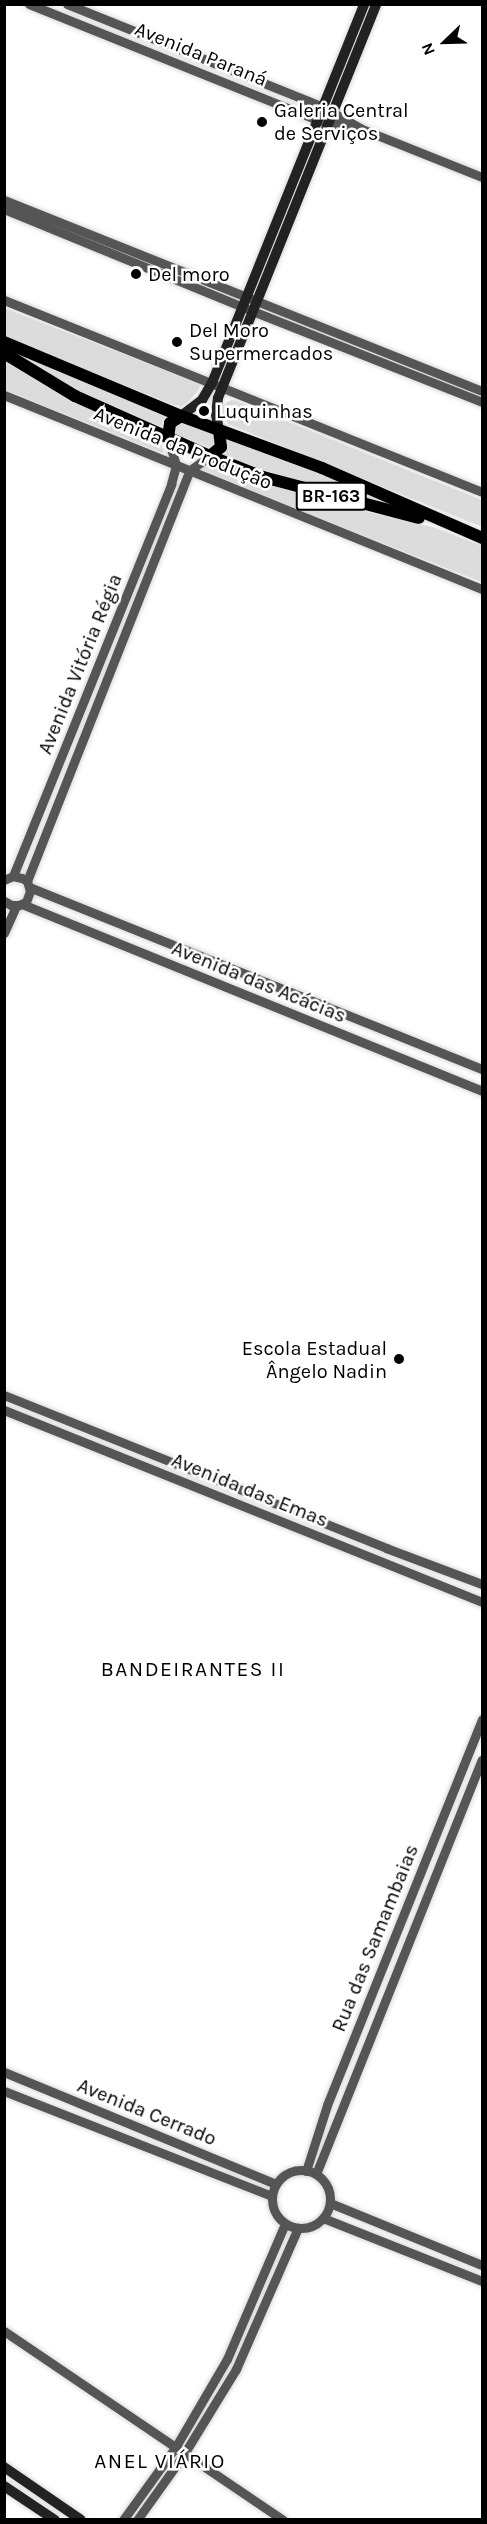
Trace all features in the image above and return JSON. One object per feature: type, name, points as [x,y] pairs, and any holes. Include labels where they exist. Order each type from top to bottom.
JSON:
[{"type":"highway","name":"BR-163","points":[[4,342],[181,416],[322,468],[455,528]]},
{"type":"highway","name":"BR-163","points":[[4,353],[75,396],[262,477],[324,495],[382,507],[483,538]]},
{"type":"highway","points":[[168,438],[170,423],[181,416]]},
{"type":"highway","points":[[210,456],[221,447],[219,430]]},
{"type":"main road","points":[[219,430],[216,414],[217,386],[243,307],[364,4]]},
{"type":"main road","points":[[181,416],[217,386],[255,312],[376,4]]},
{"type":"main road","points":[[4,2467],[81,2520]]},
{"type":"main road","points":[[4,2486],[55,2520]]},
{"type":"street","name":"Avenida Paraná","points":[[29,4],[317,120],[362,129]]},
{"type":"street","name":"Avenida Paraná","points":[[67,4],[323,107],[362,129],[483,177]]},
{"type":"street","points":[[4,200],[483,391]]},
{"type":"street","points":[[4,209],[483,402]]},
{"type":"street","points":[[4,300],[483,492]]},
{"type":"street","name":"Avenida da Produção","points":[[4,395],[483,589]]},
{"type":"street","points":[[168,438],[176,465]]},
{"type":"street","points":[[189,471],[210,456]]},
{"type":"street","name":"Avenida Vitória Régia","points":[[7,878],[167,495],[176,465]]},
{"type":"street","name":"Avenida Vitória Régia","points":[[19,905],[28,898],[28,884],[189,471]]},
{"type":"street","name":"Avenida das Acácias","points":[[7,878],[28,884],[483,1069]]},
{"type":"street","name":"Avenida das Acácias","points":[[4,901],[19,905],[483,1091]]},
{"type":"street","points":[[4,933],[19,905]]},
{"type":"street","name":"Avenida das Emas","points":[[4,1395],[386,1548],[483,1584]]},
{"type":"street","name":"Avenida das Emas","points":[[4,1410],[483,1602]]},
{"type":"street","name":"Rua das Samambaias","points":[[306,2171],[327,2105],[483,1719]]},
{"type":"street","name":"Rua das Samambaias","points":[[316,2174],[483,1760]]},
{"type":"street","name":"Avenida Cerrado","points":[[4,2072],[276,2184]]},
{"type":"street","name":"Avenida Cerrado","points":[[4,2091],[272,2196]]},
{"type":"street","points":[[306,2171],[316,2174],[328,2190],[330,2203],[323,2218],[312,2226],[298,2228],[285,2224],[275,2212],[272,2196],[276,2184],[289,2173],[306,2171]]},
{"type":"street","points":[[330,2203],[483,2265]]},
{"type":"street","points":[[323,2218],[483,2281]]},
{"type":"street","points":[[123,2520],[180,2451],[227,2359],[285,2224]]},
{"type":"street","points":[[137,2520],[240,2361],[298,2228]]},
{"type":"street","points":[[4,2331],[283,2520]]},
{"type":"shaded area","points":[[4,308],[200,384],[199,389],[182,406],[174,405],[5,337]]},
{"type":"shaded area","points":[[5,347],[166,416],[160,426],[134,418],[67,387]]},
{"type":"shaded area","points":[[4,357],[159,439],[164,451],[162,453],[5,390]]},
{"type":"shaded area","points":[[234,400],[482,500],[482,527],[228,424],[223,415],[223,406],[228,401]]},
{"type":"shaded area","points":[[180,419],[217,432],[214,449],[172,433]]},
{"type":"shaded area","points":[[224,437],[401,507],[290,479],[218,455]]},
{"type":"shaded area","points":[[211,460],[327,503],[433,527],[482,546],[482,582],[199,471],[200,467]]},
{"type":"place","name":"Galeria Central de Serviços","points":[[262,122]]},
{"type":"place","name":"Del moro","points":[[136,274]]},
{"type":"place","name":"Del Moro Supermercados","points":[[177,342]]},
{"type":"place","name":"Luquinhas","points":[[204,411]]},
{"type":"place","name":"Escola Estadual Ângelo Nadin","points":[[399,1359]]},
{"type":"district","name":"BANDEIRANTES II","points":[[193,1669]]},
{"type":"district","name":"ANEL VIÁRIO","points":[[160,2461]]}]
